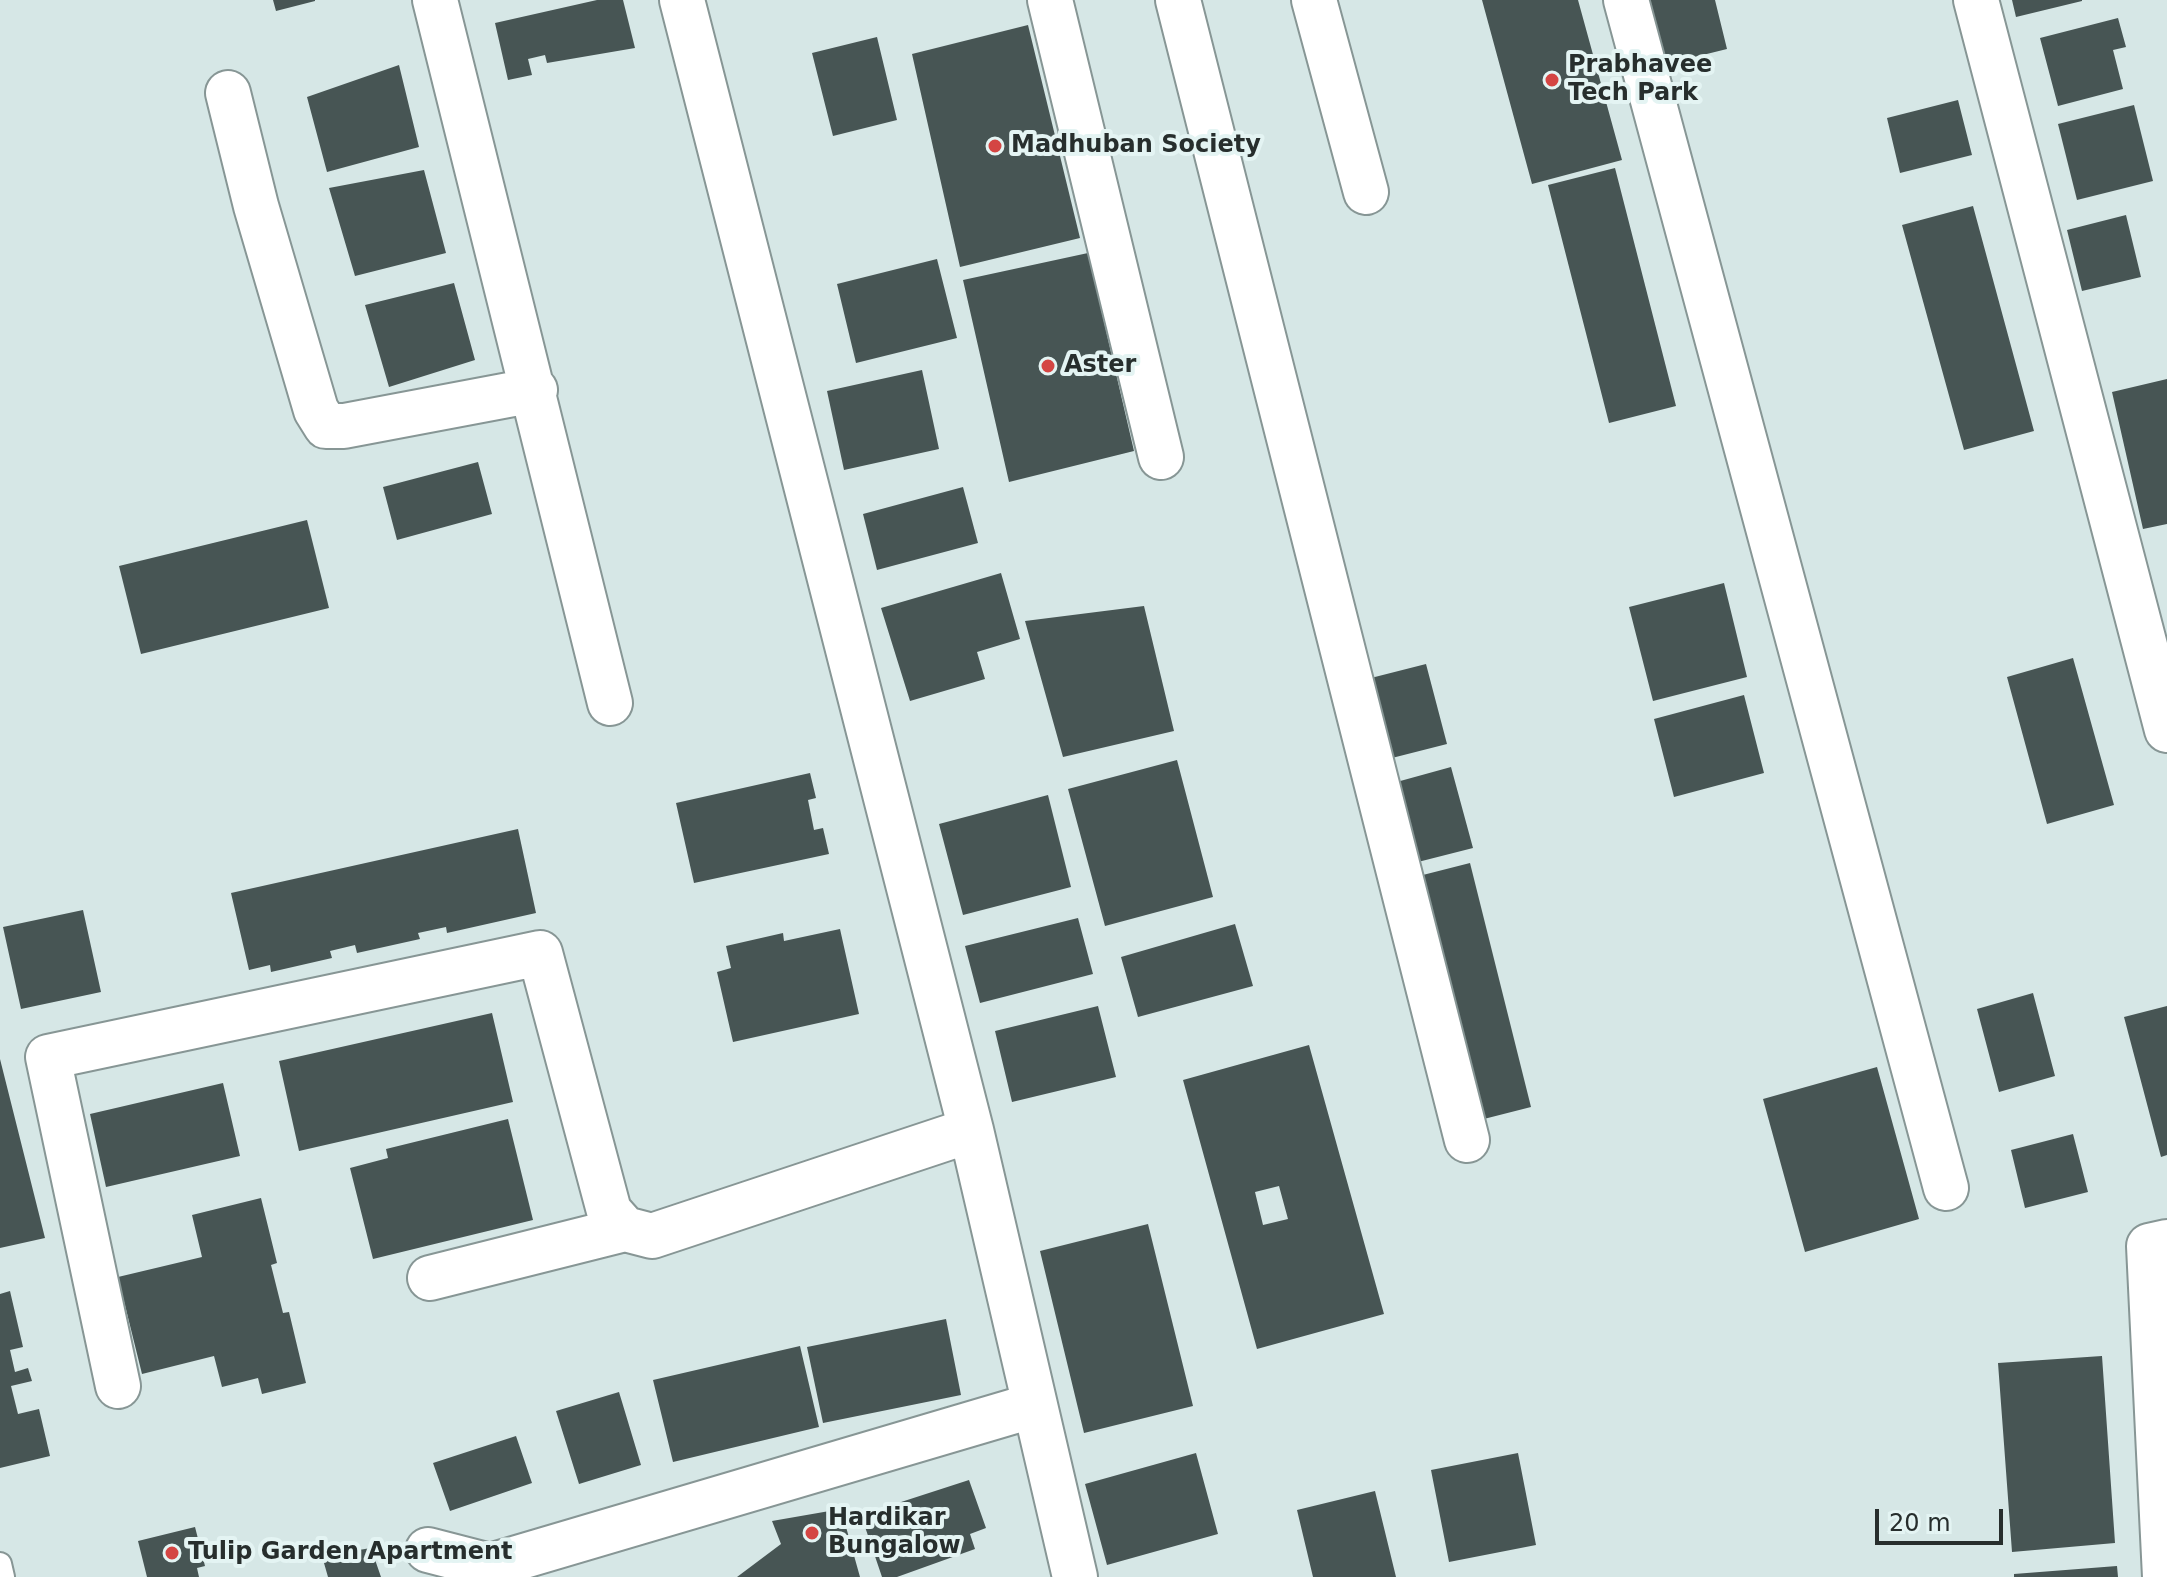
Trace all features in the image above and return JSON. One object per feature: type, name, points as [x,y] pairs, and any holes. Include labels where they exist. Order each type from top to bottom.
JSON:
[{"type":"street","points":[[435,0],[535,390],[610,703]]},
{"type":"street","points":[[682,0],[971,1130],[1075,1577]]},
{"type":"street","points":[[1050,0],[1161,457]]},
{"type":"street","points":[[1178,0],[1467,1140]]},
{"type":"street","points":[[1314,0],[1366,192]]},
{"type":"street","points":[[1626,0],[1946,1188]]},
{"type":"street","points":[[1976,0],[2167,730]]},
{"type":"street","points":[[228,93],[256,206],[316,410],[326,426],[344,426],[535,390]]},
{"type":"street","points":[[118,1386],[48,1057],[540,953],[609,1211],[625,1229]]},
{"type":"street","points":[[430,1278],[625,1229],[652,1236],[971,1130]]},
{"type":"street","points":[[2165,1577],[2149,1246],[2167,1242]]},
{"type":"street","points":[[428,1550],[489,1571],[1035,1405]]},
{"type":"lane","points":[[0,1564],[3,1577]]},
{"type":"building","points":[[273,0],[315,0],[315,1],[276,11]]},
{"type":"building","points":[[597,0],[623,0],[635,48],[547,63],[545,55],[528,59],[532,75],[508,80],[495,23]]},
{"type":"building","name":"Prabhavee Tech Park","points":[[1482,0],[1578,0],[1622,160],[1532,184]]},
{"type":"building","points":[[1642,0],[1715,0],[1727,49],[1658,66]]},
{"type":"building","points":[[2012,0],[2082,0],[2082,1],[2016,17]]},
{"type":"building","points":[[2118,18],[2126,47],[2113,50],[2123,89],[2058,106],[2040,38]]},
{"type":"building","name":"Madhuban Society","points":[[1028,25],[1080,238],[960,267],[912,54]]},
{"type":"building","points":[[877,37],[897,120],[833,136],[812,53]]},
{"type":"building","points":[[399,65],[419,147],[327,172],[307,97]]},
{"type":"building","points":[[1958,100],[1972,155],[1900,173],[1887,118]]},
{"type":"building","points":[[2134,105],[2153,181],[2077,200],[2058,124]]},
{"type":"building","points":[[1615,168],[1676,406],[1609,423],[1548,185]]},
{"type":"building","points":[[424,170],[446,253],[355,276],[329,188]]},
{"type":"building","points":[[1973,206],[2034,431],[1964,450],[1902,225]]},
{"type":"building","points":[[2126,215],[2141,277],[2082,291],[2067,230]]},
{"type":"building","name":"Aster","points":[[1088,253],[1134,451],[1009,482],[963,280]]},
{"type":"building","points":[[937,259],[957,338],[856,363],[837,284]]},
{"type":"building","points":[[454,283],[475,360],[389,387],[365,305]]},
{"type":"building","points":[[922,370],[939,449],[844,470],[827,391]]},
{"type":"building","points":[[2167,379],[2167,524],[2143,529],[2112,392]]},
{"type":"building","points":[[478,462],[492,514],[397,540],[383,487]]},
{"type":"building","points":[[963,487],[978,543],[877,570],[863,514]]},
{"type":"building","points":[[307,520],[329,608],[141,654],[119,566]]},
{"type":"building","points":[[1001,573],[1020,639],[977,652],[985,679],[910,701],[881,608]]},
{"type":"building","points":[[1724,583],[1747,677],[1653,701],[1629,607]]},
{"type":"building","points":[[1144,606],[1174,731],[1063,757],[1025,621]]},
{"type":"building","points":[[2073,658],[2114,805],[2047,824],[2007,677]]},
{"type":"building","points":[[1426,664],[1447,744],[1388,759],[1367,679]]},
{"type":"building","points":[[1744,695],[1764,773],[1674,797],[1654,719]]},
{"type":"building","points":[[1177,760],[1213,897],[1105,926],[1068,789]]},
{"type":"building","points":[[1451,767],[1473,848],[1414,863],[1393,783]]},
{"type":"building","points":[[810,773],[816,798],[808,800],[814,830],[823,828],[829,854],[694,883],[676,803]]},
{"type":"building","points":[[1048,795],[1071,887],[963,915],[939,824]]},
{"type":"building","points":[[518,829],[536,913],[447,933],[446,927],[418,933],[420,939],[357,953],[355,945],[330,951],[332,958],[271,972],[270,965],[249,970],[231,893]]},
{"type":"building","points":[[1470,863],[1531,1107],[1476,1121],[1415,877]]},
{"type":"building","points":[[83,910],[101,992],[21,1009],[3,927]]},
{"type":"building","points":[[1078,918],[1093,974],[980,1003],[965,946]]},
{"type":"building","points":[[1235,924],[1253,986],[1138,1017],[1121,957]]},
{"type":"building","points":[[840,929],[859,1014],[733,1042],[717,972],[731,968],[726,946],[783,933],[784,941]]},
{"type":"building","points":[[2033,993],[2055,1076],[1999,1092],[1977,1009]]},
{"type":"building","points":[[1098,1006],[1116,1077],[1012,1102],[995,1031]]},
{"type":"building","points":[[2167,1006],[2167,1155],[2161,1157],[2124,1017]]},
{"type":"building","points":[[492,1013],[513,1102],[299,1151],[279,1061]]},
{"type":"building","points":[[1309,1045],[1384,1314],[1257,1349],[1183,1080]],"holes":[[[1279,1186],[1288,1219],[1263,1225],[1255,1192]]]},
{"type":"building","points":[[0,1059],[45,1238],[0,1248]]},
{"type":"building","points":[[1877,1067],[1919,1219],[1805,1252],[1763,1099]]},
{"type":"building","points":[[223,1083],[240,1156],[106,1187],[90,1114]]},
{"type":"building","points":[[508,1119],[533,1220],[373,1259],[350,1168],[388,1158],[386,1149]]},
{"type":"building","points":[[2073,1134],[2088,1192],[2025,1208],[2011,1150]]},
{"type":"building","points":[[261,1198],[277,1263],[271,1265],[283,1313],[289,1312],[306,1383],[262,1394],[258,1378],[222,1387],[214,1356],[142,1374],[118,1277],[202,1257],[192,1215]]},
{"type":"building","points":[[1148,1224],[1193,1406],[1084,1433],[1040,1251]]},
{"type":"building","points":[[10,1291],[23,1347],[10,1350],[15,1372],[28,1368],[32,1381],[11,1386],[18,1414],[39,1409],[50,1456],[0,1468],[0,1294]]},
{"type":"building","points":[[946,1319],[961,1395],[823,1423],[807,1347]]},
{"type":"building","points":[[800,1346],[819,1427],[673,1462],[653,1380]]},
{"type":"building","points":[[2102,1356],[2115,1543],[2012,1552],[1998,1363]]},
{"type":"building","points":[[619,1392],[641,1465],[579,1484],[556,1411]]},
{"type":"building","points":[[516,1436],[532,1483],[450,1511],[433,1463]]},
{"type":"building","points":[[1196,1453],[1218,1534],[1107,1565],[1085,1484]]},
{"type":"building","points":[[1518,1453],[1536,1545],[1449,1562],[1431,1470]]},
{"type":"building","points":[[969,1480],[986,1528],[970,1534],[975,1549],[897,1577],[882,1577],[861,1515]]},
{"type":"building","points":[[1375,1491],[1396,1577],[1313,1577],[1297,1510]]},
{"type":"building","name":"Hardikar Bungalow","points":[[841,1509],[860,1577],[737,1577],[781,1544],[772,1521]]},
{"type":"building","name":"Tulip Garden Apartment","points":[[195,1527],[205,1566],[197,1568],[199,1577],[147,1577],[138,1541]]},
{"type":"building","points":[[371,1548],[381,1577],[328,1577],[322,1556]]},
{"type":"building","points":[[2117,1566],[2118,1577],[2014,1577],[2014,1574]]},
{"type":"place","name":"Prabhavee Tech Park","points":[[1552,80]]},
{"type":"place","name":"Madhuban Society","points":[[995,146]]},
{"type":"place","name":"Aster","points":[[1048,366]]},
{"type":"place","name":"Hardikar Bungalow","points":[[812,1533]]},
{"type":"place","name":"Tulip Garden Apartment","points":[[172,1553]]}]
